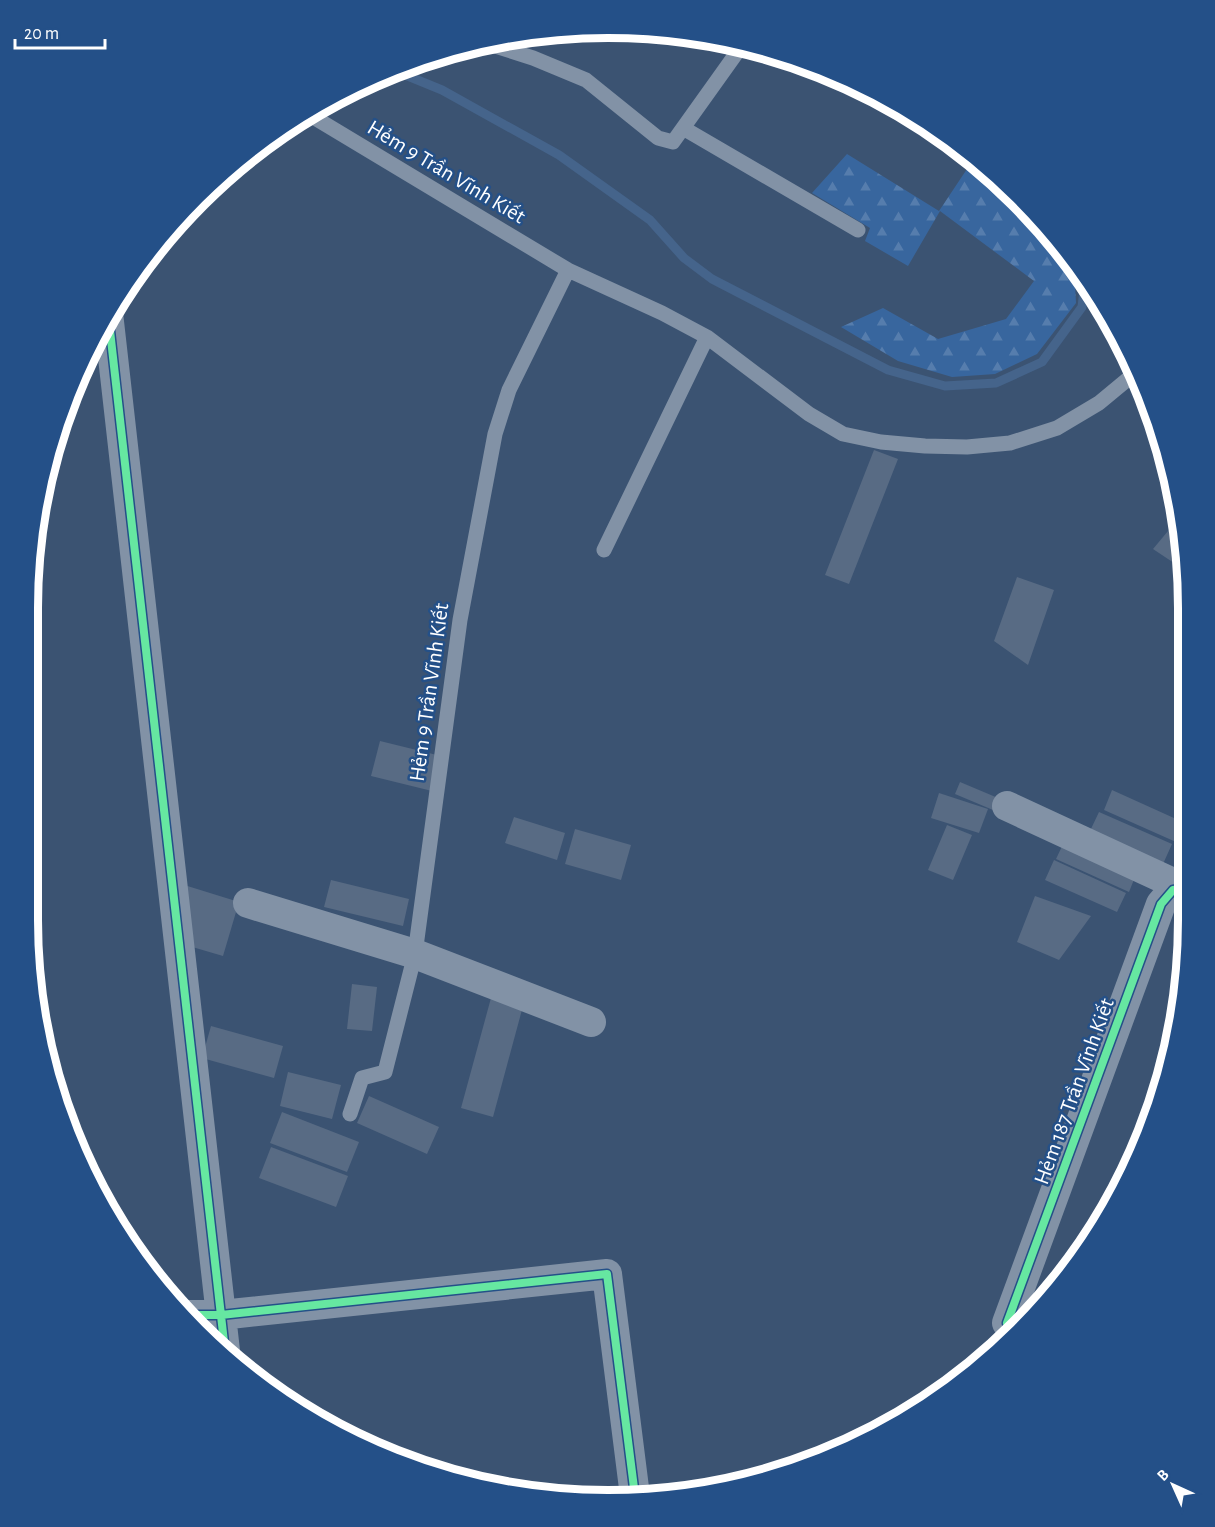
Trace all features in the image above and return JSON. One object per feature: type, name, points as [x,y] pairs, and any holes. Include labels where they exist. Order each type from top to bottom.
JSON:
[{"type":"street","points":[[110,330],[224,1340]]},
{"type":"street","points":[[1007,806],[1178,885]]},
{"type":"street","name":"Hẻm 187 Trần Vĩnh Kiết","points":[[1007,1323],[1161,904],[1173,890],[1178,889]]},
{"type":"street","points":[[248,903],[415,954],[591,1022]]},
{"type":"street","points":[[197,1315],[220,1315],[607,1274],[634,1489]]},
{"type":"lane","points":[[500,47],[534,58],[586,80],[658,138],[673,142],[737,52]]},
{"type":"lane","name":"Hẻm 9 Trần Vĩnh Kiết","points":[[317,118],[568,270],[662,313],[707,337],[809,414],[843,434],[881,442],[924,446],[967,447],[1010,443],[1057,428],[1099,403],[1129,378]]},
{"type":"lane","points":[[683,128],[858,230]]},
{"type":"lane","name":"Hẻm 9 Trần Vĩnh Kiết","points":[[350,1114],[362,1078],[385,1072],[415,954],[460,620],[495,434],[509,390],[568,270]]},
{"type":"lane","points":[[604,550],[707,337]]},
{"type":"green space","points":[[847,154],[939,211],[968,167],[1011,204],[1060,261],[1075,282],[1076,303],[1037,354],[995,374],[952,377],[898,361],[841,327],[883,308],[938,339],[1006,319],[1034,281],[940,211],[908,266],[865,241],[870,228],[812,193]]},
{"type":"building","points":[[874,450],[898,459],[849,584],[825,575]]},
{"type":"building","points":[[1172,526],[1175,562],[1174,563],[1153,549]]},
{"type":"building","points":[[1017,577],[1054,590],[1028,665],[994,641]]},
{"type":"building","points":[[380,741],[441,756],[432,791],[371,776]]},
{"type":"building","points":[[960,782],[998,798],[993,810],[955,794]]},
{"type":"building","points":[[1112,790],[1178,820],[1178,838],[1176,842],[1104,810]]},
{"type":"building","points":[[939,793],[988,809],[979,833],[931,818]]},
{"type":"building","points":[[1099,812],[1172,844],[1163,864],[1090,831]]},
{"type":"building","points":[[514,817],[565,833],[557,860],[505,843]]},
{"type":"building","points":[[947,825],[972,835],[953,880],[928,870]]},
{"type":"building","points":[[575,829],[631,845],[621,880],[565,864]]},
{"type":"building","points":[[1065,840],[1137,872],[1129,892],[1056,859]]},
{"type":"building","points":[[1054,860],[1126,893],[1117,912],[1045,880]]},
{"type":"building","points":[[331,880],[409,899],[403,926],[324,907]]},
{"type":"building","points":[[181,884],[239,902],[223,956],[165,939]]},
{"type":"building","points":[[1035,896],[1091,916],[1059,960],[1017,942]]},
{"type":"building","points":[[352,984],[377,987],[372,1031],[347,1029]]},
{"type":"building","points":[[491,998],[523,1006],[493,1117],[461,1108]]},
{"type":"building","points":[[211,1026],[283,1046],[274,1078],[202,1058]]},
{"type":"building","points":[[288,1072],[341,1085],[332,1119],[280,1106]]},
{"type":"building","points":[[369,1096],[439,1127],[427,1154],[357,1123]]},
{"type":"building","points":[[282,1112],[359,1142],[347,1172],[270,1143]]},
{"type":"building","points":[[271,1147],[348,1176],[336,1207],[259,1178]]},
{"type":"waterway","points":[[405,75],[442,90],[559,155],[650,220],[684,258],[712,279],[888,370],[945,386],[996,383],[1042,362],[1082,307],[1083,295]]},
{"type":"cycle path","points":[[110,330],[224,1341]]},
{"type":"cycle path","points":[[1007,1323],[1161,904],[1173,890],[1178,889]]},
{"type":"cycle path","points":[[197,1315],[221,1315],[607,1274],[634,1489]]}]
